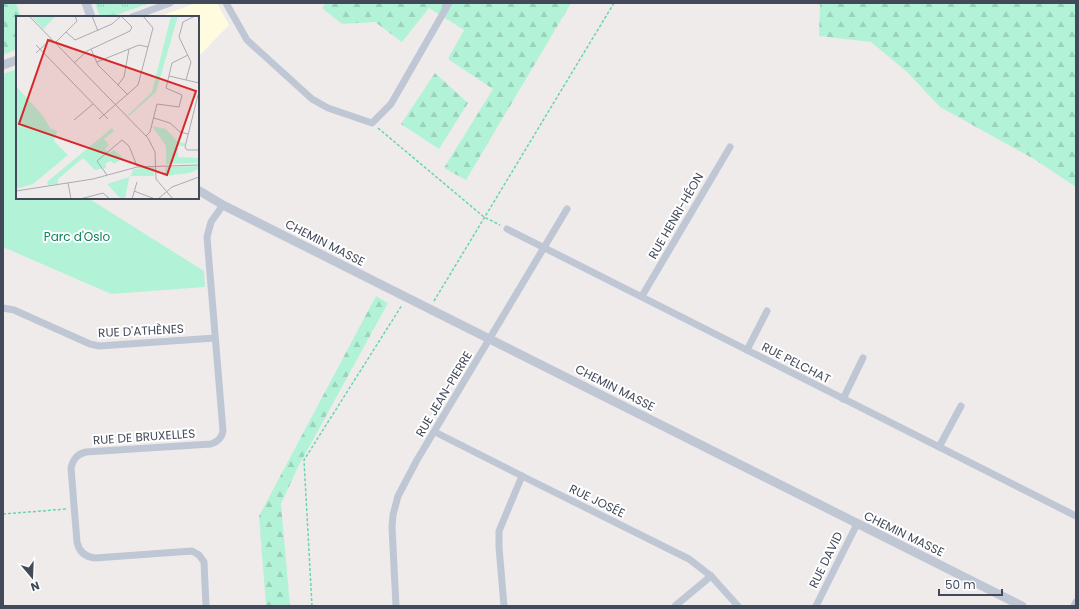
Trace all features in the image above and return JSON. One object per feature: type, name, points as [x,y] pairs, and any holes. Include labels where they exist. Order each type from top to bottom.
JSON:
[{"type":"street","points":[[86,3],[91,16]]},
{"type":"street","points":[[135,16],[170,3]]},
{"type":"street","points":[[226,3],[247,40],[312,99],[328,108],[372,124],[391,104],[449,3]]},
{"type":"street","points":[[3,65],[16,60]]},
{"type":"street","name":"RUE HENRI-HÉON","points":[[642,296],[730,147]]},
{"type":"street","name":"CHEMIN MASSE","points":[[199,191],[223,205],[1022,606]]},
{"type":"street","name":"RUE DE BRUXELLES","points":[[206,606],[204,562],[199,555],[189,550],[95,558],[89,557],[79,549],[71,468],[74,460],[82,453],[211,444],[221,437],[223,431],[206,237],[211,222],[223,205]]},
{"type":"street","name":"RUE JEAN-PIERRE","points":[[396,606],[392,527],[395,505],[412,470],[567,210]]},
{"type":"street","name":"RUE PELCHAT","points":[[507,229],[1076,516]]},
{"type":"street","name":"RUE D'ATHÈNES","points":[[3,308],[14,310],[90,344],[99,346],[216,338]]},
{"type":"street","points":[[747,350],[767,311]]},
{"type":"street","points":[[843,399],[863,358]]},
{"type":"street","points":[[939,447],[961,406]]},
{"type":"street","name":"RUE JOSÉE","points":[[435,432],[689,559],[711,576],[738,606]]},
{"type":"street","points":[[504,606],[499,530],[522,476]]},
{"type":"street","name":"RUE DAVID","points":[[816,606],[857,524]]},
{"type":"street","points":[[676,606],[711,576]]},
{"type":"street","points":[[1074,606],[1076,602]]},
{"type":"path","points":[[429,308],[614,3]]},
{"type":"path","points":[[372,124],[484,217],[507,229]]},
{"type":"path","points":[[312,606],[304,460],[407,297]]},
{"type":"path","points":[[3,514],[75,509]]},
{"type":"shaded area","points":[[196,3],[217,3],[229,25],[199,56],[199,16],[161,16]]},
{"type":"green space","points":[[3,3],[16,3],[21,16],[16,16],[16,49],[3,55]]},
{"type":"green space","points":[[95,3],[150,3],[114,16],[100,16]]},
{"type":"green space","points":[[326,3],[571,3],[466,180],[444,168],[493,89],[448,59],[464,30],[429,8],[402,42],[375,22],[342,24],[322,8]]},
{"type":"green space","points":[[820,3],[1076,3],[1076,187],[1034,159],[940,107],[907,72],[871,42],[819,36]]},
{"type":"green space","name":"Parc d'Oslo","points":[[16,69],[16,199],[90,199],[204,271],[205,287],[111,294],[3,247],[3,74]]},
{"type":"green space","points":[[435,73],[468,103],[439,149],[401,124]]},
{"type":"green space","points":[[376,296],[388,303],[297,469],[281,504],[290,606],[266,606],[259,516]]}]
